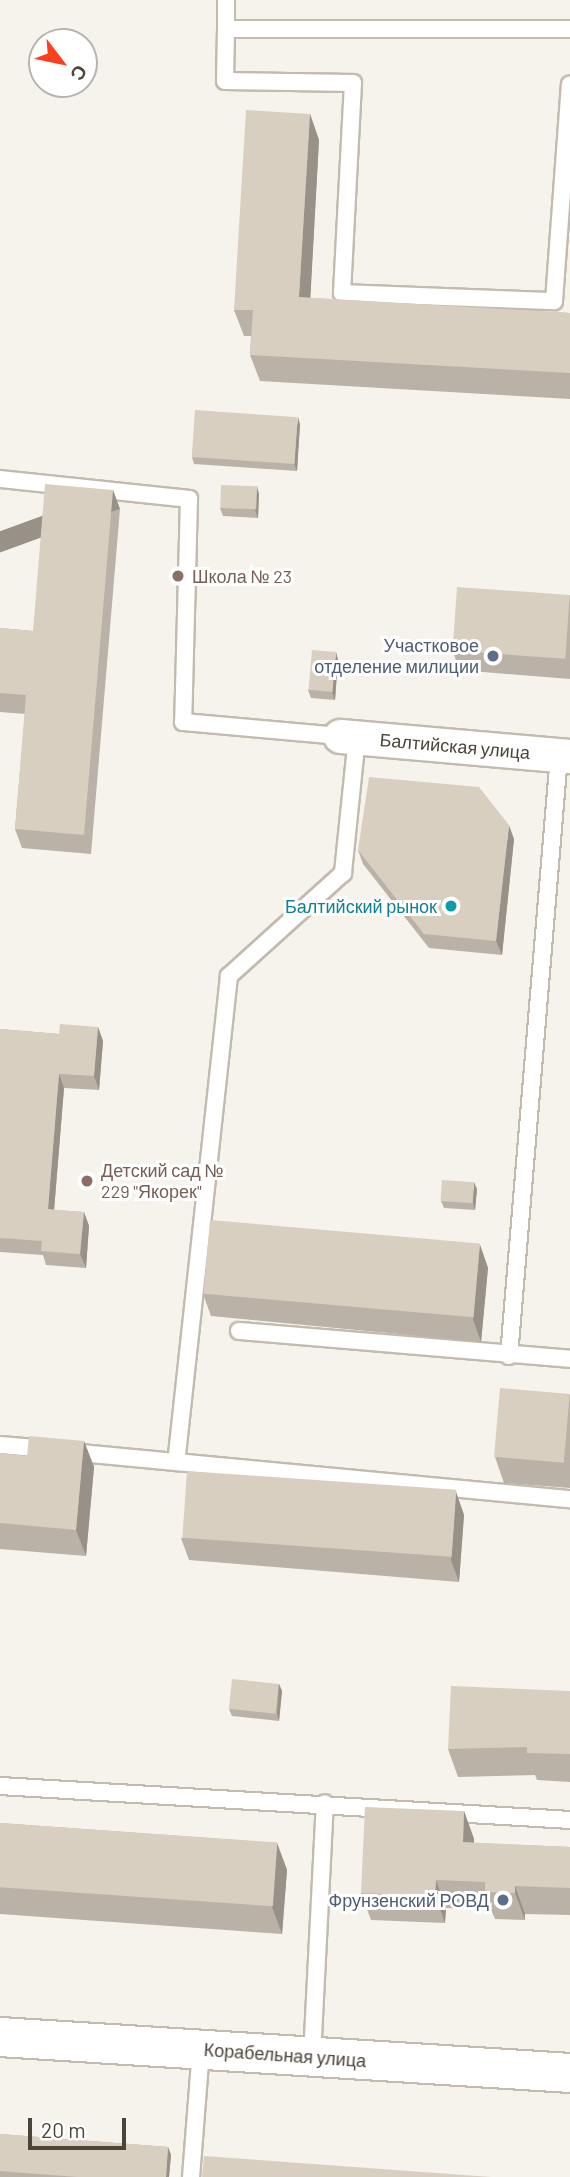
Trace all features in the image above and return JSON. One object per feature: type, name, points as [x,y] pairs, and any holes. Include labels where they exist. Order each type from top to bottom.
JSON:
[{"type":"street","name":"Балтийская улица","points":[[348,736],[564,756]]},
{"type":"street","name":"Корабельная улица","points":[[0,2037],[570,2073]]},
{"type":"lane","points":[[226,0],[225,81],[353,83],[342,293],[554,302],[570,85]]},
{"type":"lane","points":[[226,29],[570,29]]},
{"type":"lane","points":[[0,480],[189,499],[183,722],[348,736],[343,873],[229,976],[176,1462]]},
{"type":"lane","points":[[509,1356],[564,756]]},
{"type":"lane","points":[[239,1331],[509,1356],[570,1359]]},
{"type":"lane","points":[[0,1445],[570,1499]]},
{"type":"lane","points":[[0,1786],[325,1803],[570,1820]]},
{"type":"lane","points":[[312,2057],[325,1803]]},
{"type":"lane","points":[[191,2177],[201,2050]]},
{"type":"building","points":[[246,110],[310,114],[299,297],[570,313],[570,373],[250,355],[253,310],[234,310]]},
{"type":"building","points":[[195,410],[298,417],[294,464],[192,457]]},
{"type":"building","points":[[45,484],[113,490],[84,835],[15,829],[26,695],[0,693],[0,628],[33,631]]},
{"type":"building","points":[[221,485],[257,486],[256,509],[220,508]]},
{"type":"building","points":[[457,587],[570,595],[565,659],[453,651]]},
{"type":"building","points":[[312,650],[336,652],[332,692],[309,690]]},
{"type":"building","name":"Балтийский рынок","points":[[369,777],[479,787],[509,825],[496,941],[424,934],[358,850]]},
{"type":"building","points":[[60,1024],[98,1027],[94,1076],[59,1074],[48,1209],[84,1212],[80,1254],[41,1251],[42,1241],[0,1238],[0,1029],[59,1034]]},
{"type":"building","points":[[442,1180],[474,1182],[472,1203],[441,1201]]},
{"type":"building","points":[[210,1220],[480,1244],[474,1317],[204,1294]]},
{"type":"building","points":[[500,1388],[570,1394],[564,1463],[494,1457]]},
{"type":"building","points":[[29,1436],[84,1441],[76,1530],[0,1523],[0,1453],[27,1456]]},
{"type":"building","points":[[187,1471],[456,1490],[452,1557],[182,1538]]},
{"type":"building","points":[[232,1679],[279,1684],[276,1714],[229,1709]]},
{"type":"building","points":[[451,1686],[570,1691],[570,1754],[527,1753],[527,1747],[448,1749]]},
{"type":"building","points":[[365,1807],[464,1811],[463,1842],[570,1847],[570,1888],[515,1886],[515,1893],[485,1892],[485,1882],[436,1880],[435,1896],[361,1893]]},
{"type":"building","points":[[0,1823],[277,1842],[273,1906],[0,1887]]},
{"type":"building","points":[[0,2134],[168,2147],[166,2177],[77,2177],[0,2171]]},
{"type":"building","points":[[204,2156],[491,2177],[202,2177]]},
{"type":"place","name":"Школа № 23","points":[[178,576]]},
{"type":"place","name":"Участковое отделение милиции","points":[[493,656]]},
{"type":"place","name":"Балтийский рынок","points":[[451,906]]},
{"type":"place","name":"Детский сад № 229 \"Якорек\"","points":[[87,1181]]},
{"type":"place","name":"Фрунзенский РОВД","points":[[503,1900]]}]
